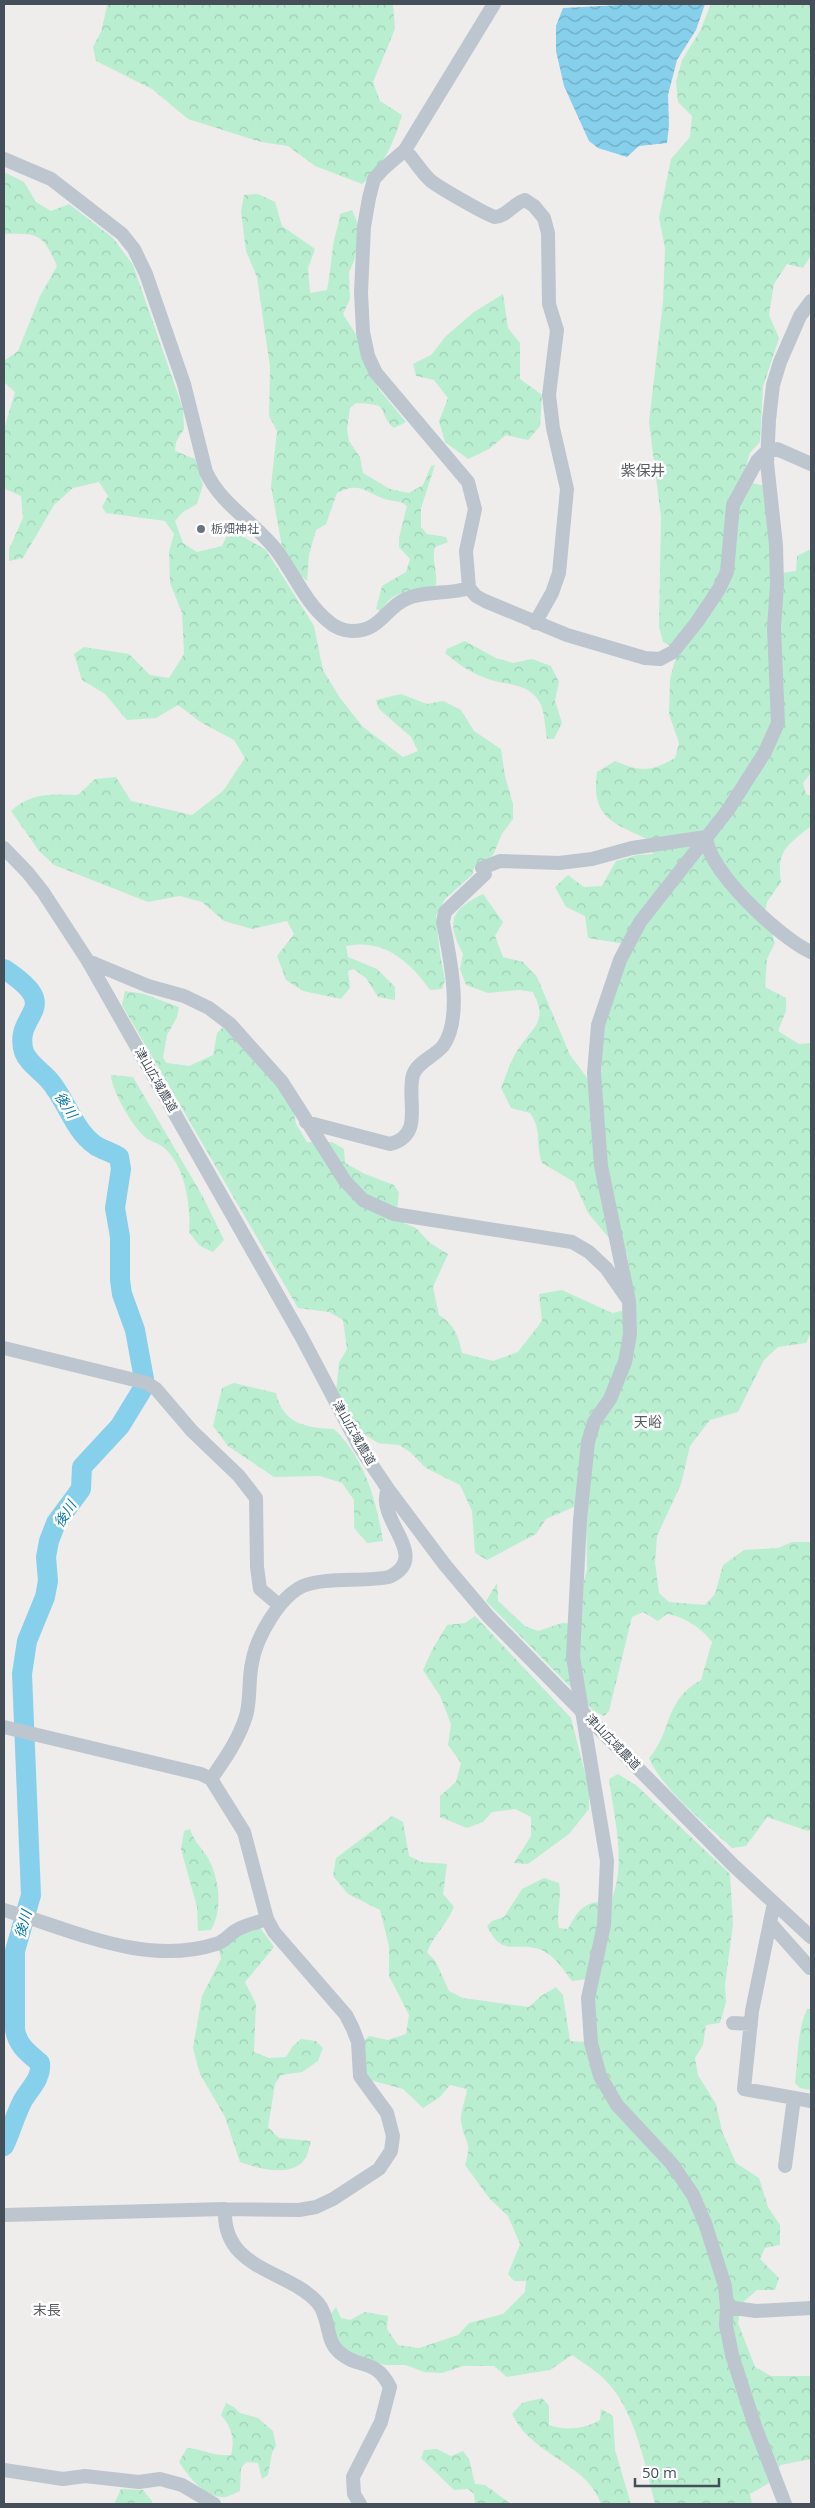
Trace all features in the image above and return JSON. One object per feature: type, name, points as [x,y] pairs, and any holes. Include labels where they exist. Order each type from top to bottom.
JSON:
[{"type":"street","points":[[494,4],[405,150],[374,179],[364,227],[361,293],[368,356],[376,373],[468,482],[474,497],[474,508],[466,551],[469,588],[476,596],[535,623],[567,635],[646,658],[660,659],[673,652],[697,622],[719,589],[727,572],[733,505],[757,461],[767,451],[777,449],[811,464]]},
{"type":"street","points":[[405,150],[431,181],[486,214],[496,217],[504,214],[517,202],[525,200],[534,206],[544,218],[548,234],[549,304],[557,330],[550,395],[553,428],[567,489],[559,573],[552,592],[535,623]]},
{"type":"street","points":[[4,159],[51,179],[122,234],[134,249],[146,274],[184,384],[206,472],[213,486],[223,499],[277,551],[310,601],[329,622],[342,630],[352,631],[367,628],[381,622],[396,604],[407,598],[469,588]]},
{"type":"street","points":[[785,2504],[755,2426],[732,2355],[726,2325],[728,2307],[719,2268],[705,2223],[693,2195],[672,2164],[617,2105],[600,2076],[591,2044],[588,1998],[604,1925],[607,1861],[573,1657],[580,1520],[588,1442],[594,1422],[610,1399],[625,1362],[630,1334],[629,1300],[602,1166],[594,1074],[597,1030],[620,960],[640,922],[744,786],[774,736],[778,724],[774,628],[777,584],[776,545],[767,451],[769,420],[776,377],[800,316],[811,301]]},
{"type":"street","points":[[306,1122],[390,1144],[401,1141],[406,1136],[412,1122],[413,1074],[418,1067],[444,1045],[448,1035],[454,996],[443,922],[445,912],[483,871],[500,861],[559,863],[592,859],[632,848],[706,837]]},
{"type":"street","points":[[706,837],[710,855],[749,903],[792,940],[811,952]]},
{"type":"street","name":"津山広域農道","points":[[4,848],[43,892],[88,961],[301,1336],[360,1446],[388,1489],[445,1565],[488,1616],[733,1865],[811,1936]]},
{"type":"street","points":[[88,961],[148,986],[184,996],[209,1008],[230,1024],[282,1082],[345,1181],[363,1200],[375,1208],[394,1214],[572,1242],[589,1252],[606,1268],[629,1300]]},
{"type":"street","points":[[4,1348],[144,1382],[156,1389],[192,1431],[239,1476],[256,1498],[257,1567],[260,1589],[279,1605]]},
{"type":"street","points":[[211,1779],[240,1732],[250,1697],[252,1661],[259,1642],[279,1605],[297,1590],[317,1582],[374,1580],[399,1573],[404,1566],[406,1556],[404,1546],[387,1513],[384,1497],[388,1489]]},
{"type":"street","points":[[4,1727],[201,1774],[211,1779],[244,1832],[267,1920],[280,1939],[346,2015],[358,2042],[360,2076],[387,2113],[393,2136],[390,2151],[379,2169],[353,2184],[333,2199],[316,2207],[299,2210],[226,2209],[4,2215]]},
{"type":"street","points":[[774,1903],[751,2024],[744,2088],[811,2101]]},
{"type":"street","points":[[4,1910],[124,1946],[155,1952],[196,1949],[218,1944],[235,1931],[267,1920]]},
{"type":"street","points":[[770,1924],[810,1968]]},
{"type":"street","points":[[733,2023],[751,2024]]},
{"type":"street","points":[[785,2166],[794,2098]]},
{"type":"street","points":[[226,2209],[225,2223],[227,2232],[253,2265],[311,2296],[320,2306],[330,2338],[338,2352],[351,2359],[377,2368],[390,2387],[381,2422],[353,2476],[354,2494],[360,2504]]},
{"type":"street","points":[[728,2307],[756,2311],[811,2308]]},
{"type":"street","points":[[4,2470],[63,2479],[86,2476],[139,2482],[160,2479],[182,2485],[214,2504]]},
{"type":"green space","points":[[105,4],[393,4],[395,29],[373,82],[380,101],[402,115],[387,153],[370,177],[362,184],[315,166],[288,146],[261,142],[188,119],[152,89],[96,61],[93,47],[101,32],[107,6]]},
{"type":"green space","points":[[711,4],[811,4],[811,255],[803,268],[787,264],[774,284],[769,315],[779,338],[763,387],[760,442],[750,453],[745,469],[748,482],[765,486],[775,574],[796,571],[797,556],[811,549],[811,773],[803,783],[806,794],[811,796],[811,826],[790,844],[782,855],[780,862],[781,882],[767,902],[764,918],[770,926],[775,943],[767,959],[765,987],[786,998],[786,1011],[778,1031],[799,1044],[811,1043],[811,1332],[806,1343],[778,1347],[764,1360],[738,1412],[710,1420],[690,1446],[681,1484],[657,1536],[655,1562],[659,1593],[669,1602],[705,1605],[715,1594],[723,1565],[744,1550],[778,1548],[792,1542],[811,1542],[811,1829],[808,1831],[767,1817],[746,1846],[732,1848],[674,1794],[655,1770],[649,1758],[657,1748],[680,1697],[701,1680],[712,1642],[703,1632],[680,1617],[667,1614],[658,1621],[643,1612],[632,1617],[609,1711],[604,1716],[594,1711],[486,1601],[497,1583],[498,1601],[525,1626],[538,1631],[562,1623],[580,1624],[579,1603],[587,1569],[586,1507],[574,1507],[546,1519],[536,1534],[487,1560],[475,1553],[472,1511],[460,1485],[426,1468],[410,1452],[399,1445],[378,1443],[360,1431],[336,1393],[339,1363],[347,1349],[343,1320],[329,1312],[298,1308],[122,1005],[125,991],[144,994],[179,1007],[177,1017],[167,1035],[163,1058],[167,1063],[189,1066],[213,1055],[217,1033],[223,1027],[239,1037],[272,1078],[294,1113],[296,1124],[307,1142],[332,1142],[344,1149],[345,1163],[365,1174],[394,1185],[399,1193],[397,1210],[404,1223],[416,1228],[430,1243],[448,1254],[433,1287],[439,1315],[455,1331],[462,1353],[493,1361],[518,1352],[542,1321],[539,1294],[562,1290],[612,1313],[634,1308],[627,1253],[609,1238],[588,1213],[574,1182],[542,1163],[538,1132],[534,1120],[530,1113],[511,1108],[501,1088],[515,1055],[537,1024],[539,1018],[538,1002],[533,992],[519,990],[488,993],[466,985],[460,969],[463,954],[454,933],[453,925],[454,918],[458,912],[472,900],[483,894],[503,922],[495,936],[503,957],[523,962],[537,977],[570,1055],[588,1079],[602,1072],[602,1032],[631,945],[588,938],[585,916],[566,907],[555,887],[568,875],[584,887],[602,886],[616,861],[637,855],[653,854],[647,839],[613,822],[600,808],[596,787],[597,772],[615,761],[639,769],[659,766],[675,758],[679,743],[669,714],[670,679],[676,657],[674,648],[663,642],[659,627],[661,517],[649,422],[663,302],[665,248],[659,218],[671,159],[690,137],[692,116],[678,102],[676,82],[682,60],[700,31]]},
{"type":"green space","points":[[4,172],[24,182],[36,202],[51,211],[69,204],[113,238],[133,265],[183,409],[184,429],[176,442],[175,451],[195,459],[203,485],[197,504],[183,512],[175,521],[183,543],[197,552],[222,546],[230,529],[266,550],[314,626],[323,670],[340,698],[363,727],[403,757],[418,751],[411,737],[379,709],[376,700],[401,694],[427,704],[443,701],[461,710],[474,731],[501,749],[505,776],[513,804],[513,819],[502,834],[493,855],[474,868],[472,875],[445,899],[436,916],[445,980],[442,989],[430,990],[414,970],[394,954],[372,945],[359,944],[346,946],[348,957],[377,969],[395,987],[395,1000],[378,997],[366,978],[354,969],[348,971],[350,988],[341,999],[303,991],[286,980],[277,956],[294,934],[287,921],[252,929],[224,921],[202,902],[180,896],[148,902],[54,865],[39,851],[11,811],[26,800],[34,797],[78,795],[95,779],[116,777],[131,801],[192,815],[223,791],[245,758],[234,740],[202,723],[178,705],[156,718],[127,720],[105,694],[82,680],[74,654],[84,647],[129,654],[150,675],[169,678],[184,654],[182,613],[170,583],[169,552],[174,534],[165,521],[106,513],[102,507],[108,496],[99,482],[73,488],[54,505],[23,558],[9,561],[9,549],[23,518],[21,496],[5,489],[4,429],[15,392],[4,382],[4,361],[18,351],[40,296],[57,266],[48,247],[38,238],[25,234],[4,234]]},
{"type":"green space","points":[[258,194],[275,202],[282,226],[315,249],[308,268],[310,293],[327,290],[340,214],[352,210],[360,229],[354,261],[349,272],[350,299],[343,314],[359,339],[378,388],[406,422],[394,428],[388,422],[380,407],[356,403],[350,408],[347,429],[349,441],[360,457],[363,473],[390,489],[409,493],[423,485],[431,466],[435,465],[421,508],[421,527],[427,534],[446,537],[448,542],[435,547],[436,585],[399,594],[393,597],[381,611],[376,609],[382,586],[406,572],[410,559],[399,547],[399,538],[407,506],[404,504],[357,488],[337,493],[326,524],[316,530],[309,555],[307,581],[299,574],[282,547],[271,486],[277,431],[269,416],[270,367],[257,277],[246,251],[241,211],[244,195]]},
{"type":"green space","points":[[503,294],[508,328],[520,343],[520,379],[542,395],[540,426],[528,440],[506,435],[489,449],[468,459],[445,442],[439,421],[448,398],[434,380],[416,376],[413,364],[431,355],[446,336],[474,312]]},
{"type":"green space","points":[[465,641],[496,658],[513,663],[532,659],[551,666],[559,682],[555,701],[562,723],[554,739],[547,739],[541,705],[531,692],[518,686],[488,679],[476,674],[445,653],[447,649]]},
{"type":"green space","points":[[111,1075],[133,1077],[203,1197],[224,1240],[213,1252],[200,1246],[189,1232],[189,1210],[185,1186],[177,1164],[171,1154],[159,1144],[146,1138],[135,1126],[119,1099]]},
{"type":"green space","points":[[234,1383],[276,1393],[284,1412],[297,1422],[314,1427],[334,1429],[354,1453],[368,1480],[377,1510],[383,1541],[367,1543],[354,1528],[354,1500],[342,1483],[320,1476],[274,1477],[228,1446],[213,1426],[222,1388]]},
{"type":"green space","points":[[475,1616],[571,1718],[589,1789],[589,1809],[569,1834],[528,1864],[514,1863],[531,1836],[531,1817],[515,1809],[492,1812],[483,1822],[467,1828],[440,1817],[440,1796],[456,1782],[461,1763],[448,1745],[451,1724],[440,1696],[423,1670],[447,1625],[465,1623]]},
{"type":"green space","points":[[618,1774],[637,1786],[730,1874],[733,1924],[725,1985],[726,2002],[720,2023],[706,2025],[703,2045],[695,2058],[698,2075],[716,2104],[722,2131],[736,2163],[759,2178],[768,2207],[780,2225],[780,2245],[765,2248],[760,2259],[779,2278],[775,2290],[757,2290],[741,2304],[738,2323],[755,2367],[771,2376],[811,2376],[811,2459],[781,2465],[771,2474],[769,2483],[750,2494],[752,2504],[655,2504],[638,2439],[624,2406],[602,2377],[572,2355],[550,2370],[507,2377],[494,2366],[463,2366],[442,2373],[424,2372],[406,2365],[385,2365],[343,2348],[334,2333],[330,2315],[336,2307],[341,2318],[350,2320],[365,2312],[388,2316],[387,2329],[398,2345],[419,2348],[458,2335],[469,2323],[503,2314],[525,2292],[526,2281],[514,2281],[508,2274],[520,2244],[508,2216],[489,2198],[465,2165],[468,2145],[462,2128],[461,2117],[467,2089],[450,2085],[440,2097],[423,2108],[403,2089],[370,2080],[362,2071],[361,2044],[369,2036],[388,2040],[406,2034],[409,2015],[389,1976],[389,1946],[380,1910],[348,1894],[333,1876],[336,1858],[392,1816],[403,1822],[409,1856],[421,1862],[447,1864],[443,1894],[454,1907],[427,1952],[436,1962],[449,1991],[463,1998],[529,2007],[541,1996],[556,1987],[563,1995],[570,2041],[587,2042],[587,1979],[572,1981],[554,1958],[544,1951],[530,1947],[503,1945],[492,1936],[487,1926],[492,1921],[504,1917],[522,1889],[544,1878],[559,1883],[559,1928],[568,1929],[580,1910],[589,1904],[611,1901],[616,1887],[619,1856],[609,1779]]},
{"type":"green space","points":[[190,1829],[209,1860],[216,1880],[218,1912],[211,1930],[198,1931],[197,1907],[181,1849],[184,1831]]},
{"type":"green space","points":[[259,1926],[274,1947],[245,1982],[256,2004],[254,2052],[269,2058],[286,2057],[293,2046],[301,2039],[316,2041],[323,2048],[318,2061],[302,2072],[281,2075],[275,2084],[268,2127],[279,2138],[311,2141],[304,2160],[298,2166],[283,2170],[264,2169],[240,2162],[225,2117],[200,2074],[193,2048],[202,1996],[221,1959],[219,1950],[241,1934]]},
{"type":"green space","points":[[807,2009],[811,2009],[811,2090],[800,2088],[795,2083],[800,2035]]},
{"type":"green space","points":[[542,2398],[549,2406],[549,2425],[555,2427],[575,2428],[594,2423],[600,2420],[601,2409],[613,2416],[615,2450],[631,2504],[601,2504],[595,2492],[578,2473],[545,2450],[523,2431],[512,2414],[522,2403]]},
{"type":"green space","points":[[226,2403],[240,2413],[258,2418],[273,2431],[276,2446],[272,2453],[268,2475],[262,2479],[258,2463],[246,2462],[241,2468],[240,2491],[223,2497],[208,2493],[202,2489],[191,2479],[179,2462],[187,2448],[220,2455],[231,2455],[232,2434],[228,2424],[221,2415]]},
{"type":"green space","points":[[437,2449],[451,2456],[463,2451],[469,2459],[475,2484],[485,2485],[511,2504],[475,2504],[474,2494],[468,2489],[454,2490],[421,2458],[424,2450]]},
{"type":"green space","points":[[121,2489],[143,2490],[152,2501],[152,2504],[114,2504]]},
{"type":"water","points":[[640,4],[705,4],[696,30],[677,60],[668,95],[669,125],[667,143],[639,146],[627,157],[598,148],[589,141],[564,86],[556,51],[556,26],[563,8]]},
{"type":"waterway","name":"後川","points":[[4,969],[22,983],[32,994],[35,1003],[22,1039],[26,1056],[55,1088],[81,1132],[98,1147],[119,1157],[121,1169],[115,1208],[120,1237],[120,1280],[122,1294],[135,1330],[144,1379],[142,1390],[120,1426],[82,1467],[81,1489],[56,1523],[49,1541],[46,1557],[48,1581],[45,1597],[27,1641],[22,1674],[31,1895],[15,1951],[15,2029],[18,2040],[27,2052],[40,2063],[40,2069],[37,2079],[20,2107],[4,2146]]},
{"type":"place","name":"栃畑神社","points":[[201,529]]},
{"type":"district","name":"紫保井","points":[[643,471]]},
{"type":"district","name":"天峪","points":[[648,1422]]},
{"type":"district","name":"末長","points":[[47,2310]]}]
